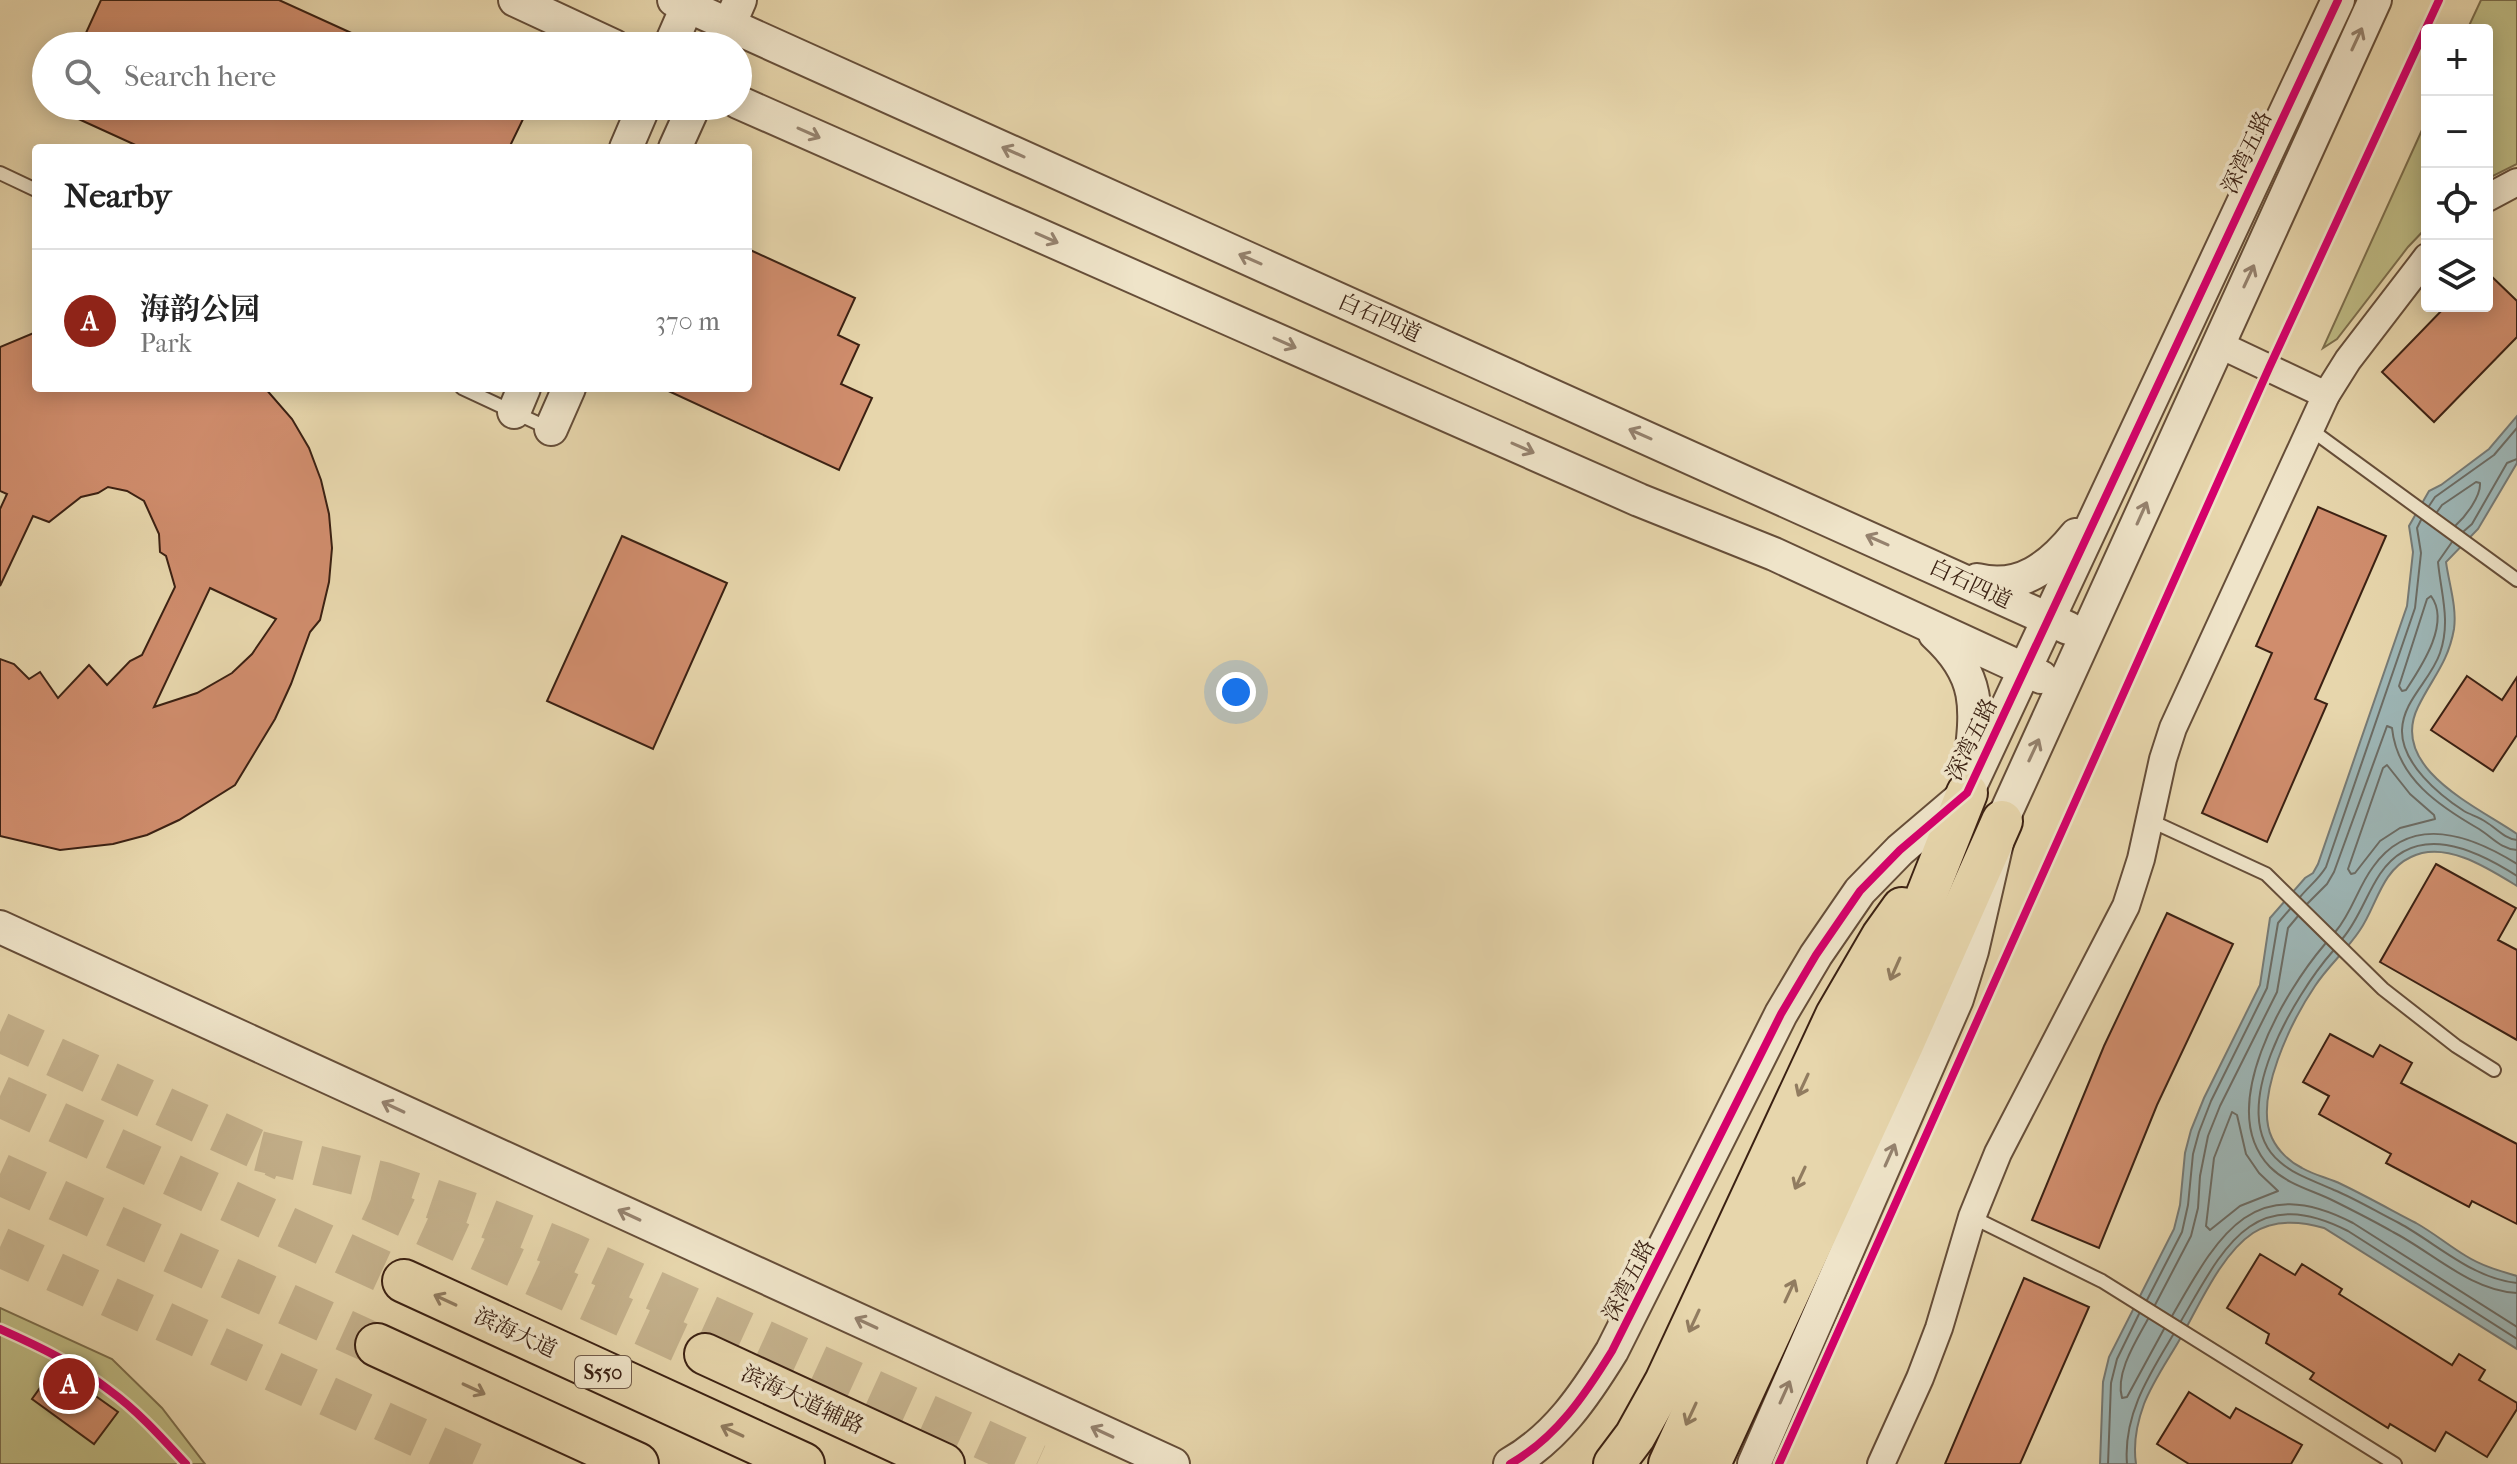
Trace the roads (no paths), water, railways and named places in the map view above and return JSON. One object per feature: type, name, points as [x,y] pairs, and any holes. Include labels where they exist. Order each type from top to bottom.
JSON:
[{"type":"highway","name":"滨海大道","points":[[404,1281],[803,1464]]},
{"type":"highway","points":[[377,1345],[637,1464]]},
{"type":"main road","points":[[1710,1464],[1885,1039],[1913,929],[1967,793]]},
{"type":"main road","points":[[1669,1464],[1885,1039],[2002,821]]},
{"type":"main road","points":[[1614,1464],[1635,1436],[1665,1382],[1854,982],[1882,936],[1943,852]]},
{"type":"main road","name":"滨海大道辅路","points":[[705,1354],[944,1464]]},
{"type":"street","points":[[515,0],[584,32]]},
{"type":"street","name":"深湾五路","points":[[1510,1464],[1555,1430],[1585,1394],[1612,1351],[1781,1014],[1816,955],[1860,891],[1900,850],[1967,793],[2338,0]]},
{"type":"street","points":[[1754,1464],[1957,999],[1972,951],[2002,821],[2375,0]]},
{"type":"street","points":[[674,32],[684,2]]},
{"type":"street","name":"白石四道","points":[[684,2],[730,24]]},
{"type":"street","name":"白石四道","points":[[752,34],[2086,636]]},
{"type":"street","points":[[752,108],[1625,494],[1774,554],[2063,687]]},
{"type":"street","points":[[628,144],[638,120]]},
{"type":"street","points":[[677,144],[688,120]]},
{"type":"street","points":[[2493,195],[2517,182]]},
{"type":"street","points":[[1881,1464],[1939,1328],[1972,1217],[2021,1106],[2126,906],[2141,859],[2173,728],[2326,395],[2348,360],[2421,265]]},
{"type":"street","points":[[2218,344],[2326,395]]},
{"type":"street","points":[[551,429],[567,392]]},
{"type":"street","points":[[1949,572],[1987,582],[2021,580],[2045,568],[2063,551],[2101,504]]},
{"type":"street","points":[[1920,620],[1951,649],[1964,665],[1971,681],[1974,719],[1967,793]]},
{"type":"street","points":[[0,927],[1173,1464]]},
{"type":"lane","points":[[0,173],[32,188]]},
{"type":"lane","points":[[481,392],[519,400],[551,429]]},
{"type":"lane","points":[[2310,429],[2517,580]]},
{"type":"lane","points":[[2149,820],[2266,874],[2383,989],[2456,1046],[2494,1070]]},
{"type":"lane","points":[[1972,1217],[2102,1281],[2395,1464]]},
{"type":"water","points":[[2517,416],[2517,463],[2478,529],[2446,562],[2454,604],[2454,629],[2448,651],[2418,707],[2412,729],[2415,749],[2426,767],[2442,783],[2517,834],[2517,886],[2480,864],[2452,854],[2424,853],[2401,863],[2386,880],[2360,930],[2320,979],[2296,1018],[2271,1081],[2267,1121],[2278,1147],[2298,1166],[2341,1184],[2416,1223],[2472,1260],[2517,1276],[2517,1349],[2324,1228],[2297,1223],[2270,1225],[2241,1242],[2221,1267],[2156,1379],[2139,1419],[2135,1441],[2136,1464],[2100,1464],[2103,1382],[2109,1357],[2174,1229],[2191,1130],[2260,985],[2270,918],[2318,864],[2407,606],[2413,552],[2409,526],[2429,491],[2489,449]]},
{"type":"tunnel","points":[[0,1032],[283,1161]]},
{"type":"tunnel","points":[[0,1096],[404,1281]]},
{"type":"tunnel","points":[[259,1151],[384,1182],[479,1215],[570,1252],[1037,1464]]},
{"type":"tunnel","points":[[0,1174],[377,1345]]},
{"type":"tunnel","points":[[370,1201],[705,1354]]},
{"type":"tunnel","points":[[0,1247],[477,1464]]},
{"type":"place","name":"海韵公园","points":[[69,1384]]}]
